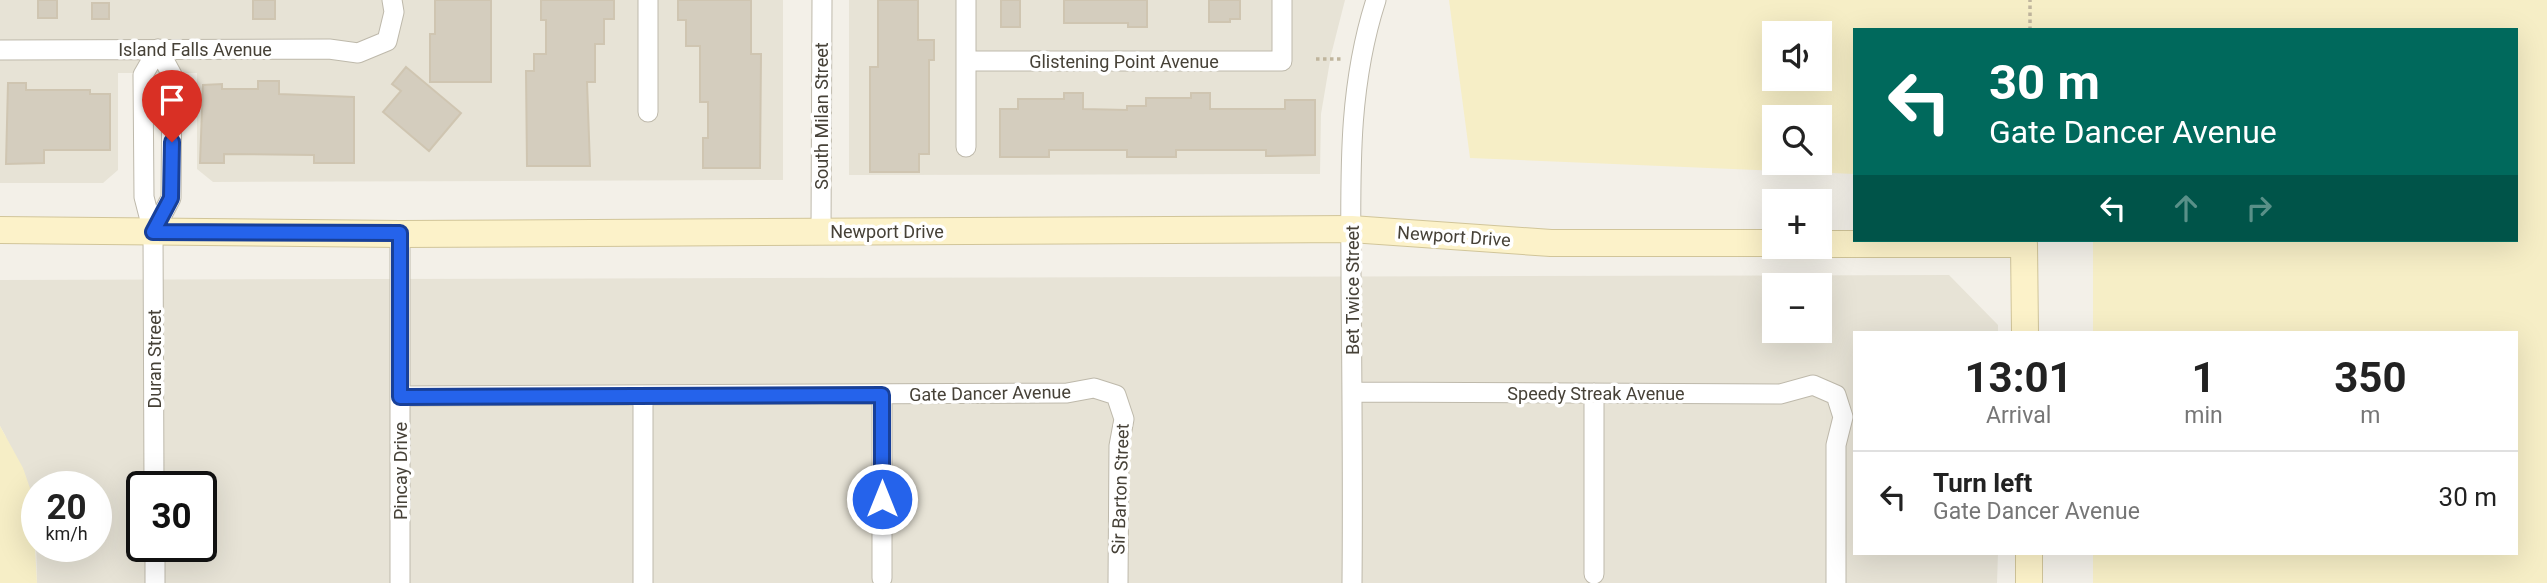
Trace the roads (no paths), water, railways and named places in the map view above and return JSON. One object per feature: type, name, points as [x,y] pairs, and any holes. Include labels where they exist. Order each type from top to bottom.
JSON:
[{"type":"street","name":"Island Falls Avenue","points":[[0,50],[329,49],[358,52],[387,41],[394,12],[392,0]]},
{"type":"street","points":[[648,0],[648,112]]},
{"type":"street","name":"South Milan Street","points":[[821,0],[821,232]]},
{"type":"street","points":[[966,0],[966,147]]},
{"type":"street","name":"Glistening Point Avenue","points":[[966,61],[1282,61],[1282,0]]},
{"type":"street","name":"Bet Twice Street","points":[[1352,583],[1350,151],[1353,103],[1367,27],[1376,0]]},
{"type":"street","points":[[153,232],[144,197],[143,75],[158,49]]},
{"type":"street","points":[[153,232],[171,198],[172,75],[158,49]]},
{"type":"street","name":"Newport Drive","points":[[0,230],[400,233],[1351,229],[1551,243],[1762,243]]},
{"type":"street","name":"Duran Street","points":[[153,232],[154,471]]},
{"type":"street","name":"Pincay Drive","points":[[400,233],[400,583]]},
{"type":"street","points":[[1832,244],[2025,244],[2025,331]]},
{"type":"street","name":"Speedy Streak Avenue","points":[[1353,392],[1780,394],[1813,385],[1836,395],[1843,417],[1836,445],[1836,583]]},
{"type":"street","name":"Gate Dancer Avenue","points":[[400,397],[1067,393],[1094,388],[1116,395]]},
{"type":"street","points":[[1594,393],[1594,574]]},
{"type":"street","points":[[882,395],[882,578]]},
{"type":"street","name":"Sir Barton Street","points":[[1116,395],[1124,419],[1119,446],[1118,583]]},
{"type":"street","points":[[643,396],[643,583]]},
{"type":"street","points":[[2029,555],[2029,583]]},
{"type":"street","points":[[155,562],[155,583]]}]
